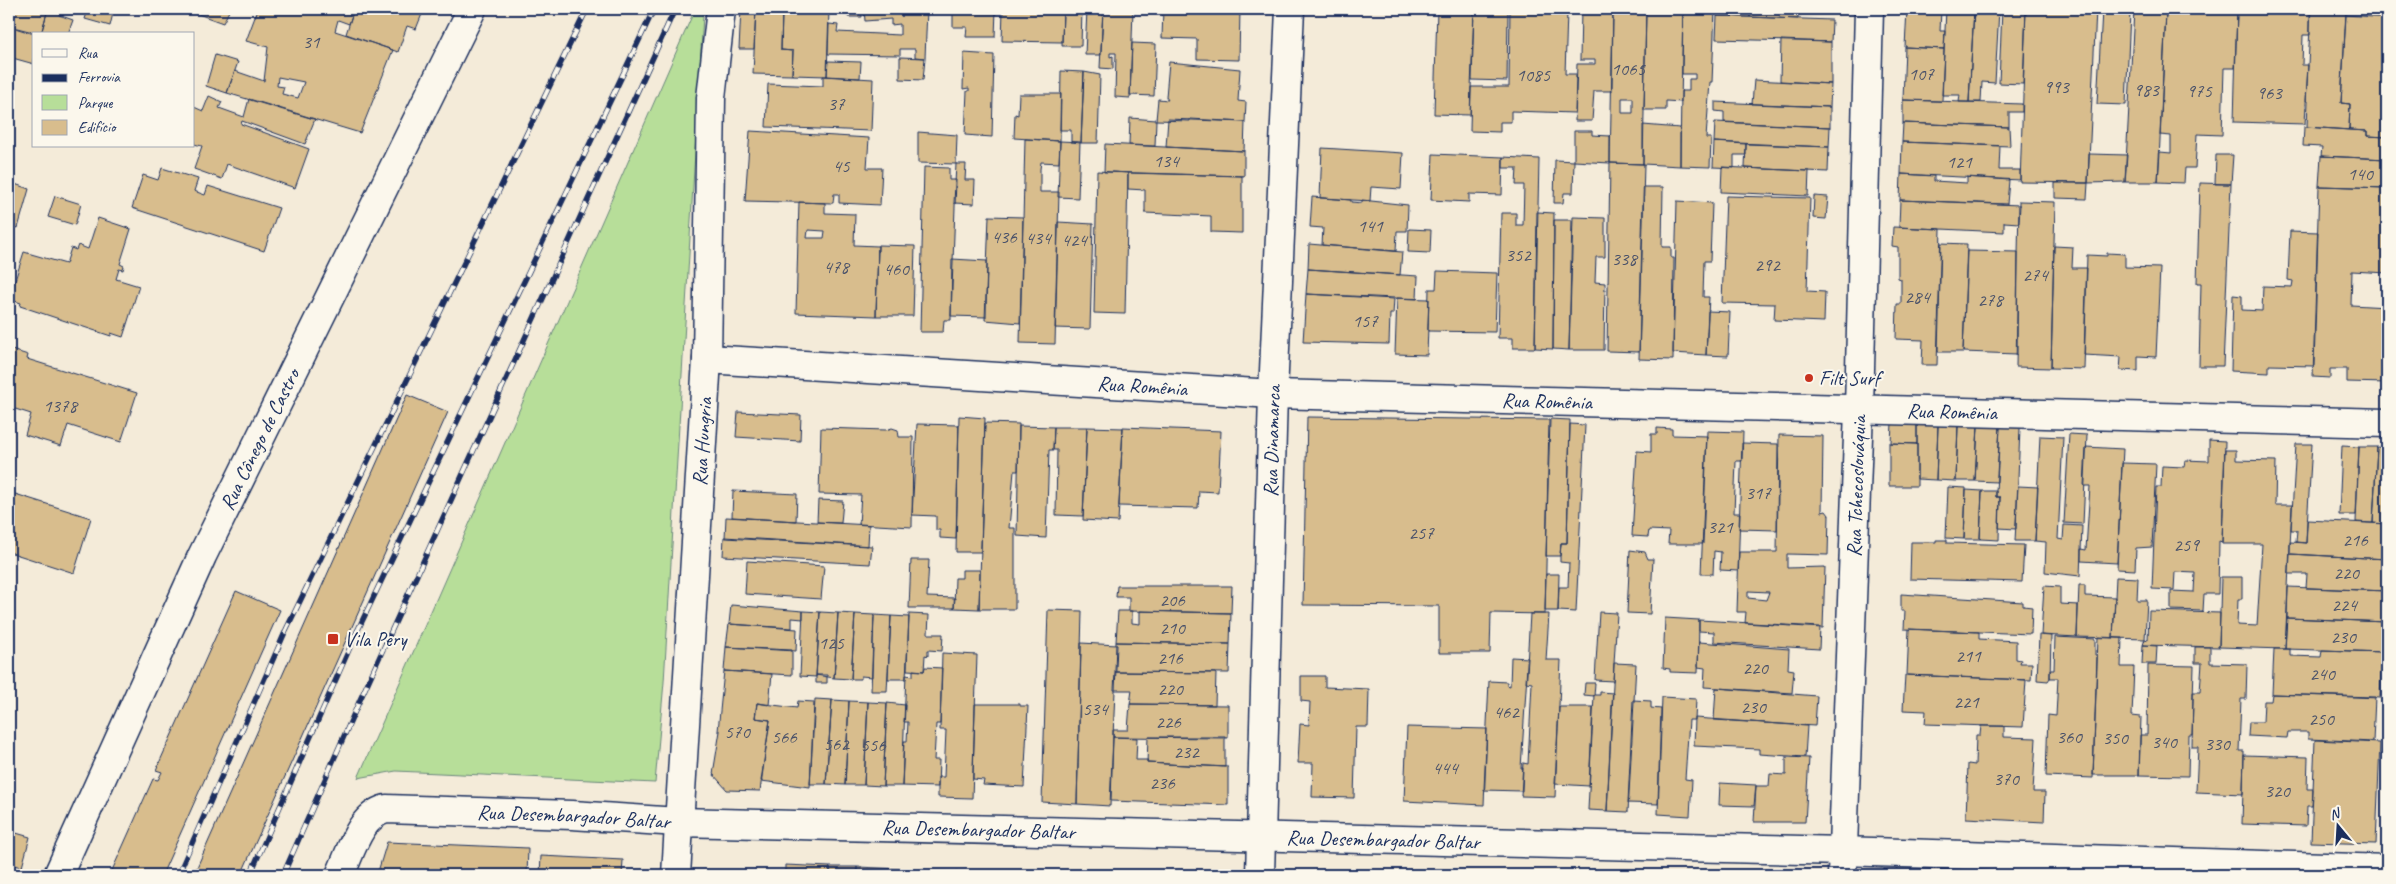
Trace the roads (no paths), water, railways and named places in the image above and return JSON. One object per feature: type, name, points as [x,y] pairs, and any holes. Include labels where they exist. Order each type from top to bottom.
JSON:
[{"type":"street","name":"Rua Cônego de Castro","points":[[58,875],[202,556],[472,9]]},
{"type":"street","name":"Rua Hungria","points":[[676,875],[707,359],[710,98],[721,9]]},
{"type":"street","name":"Rua Dinamarca","points":[[1260,875],[1273,394],[1290,9]]},
{"type":"street","name":"Rua Tchecoslováquia","points":[[1842,863],[1859,409],[1869,9]]},
{"type":"street","name":"Rua Romênia","points":[[707,359],[1273,394],[2387,423]]},
{"type":"street","name":"Rua Desembargador Baltar","points":[[340,875],[366,821],[379,811],[386,809],[562,814],[678,822],[1262,837],[1842,863],[2387,869]]},
{"type":"railway","points":[[178,875],[286,630],[587,9]]},
{"type":"railway","points":[[250,875],[355,636],[654,9]]},
{"type":"railway","points":[[283,875],[359,702],[675,9]]},
{"type":"place","name":"Filt Surf","points":[[1809,378]]},
{"type":"place","name":"Vila Pery","points":[[333,639]]}]
